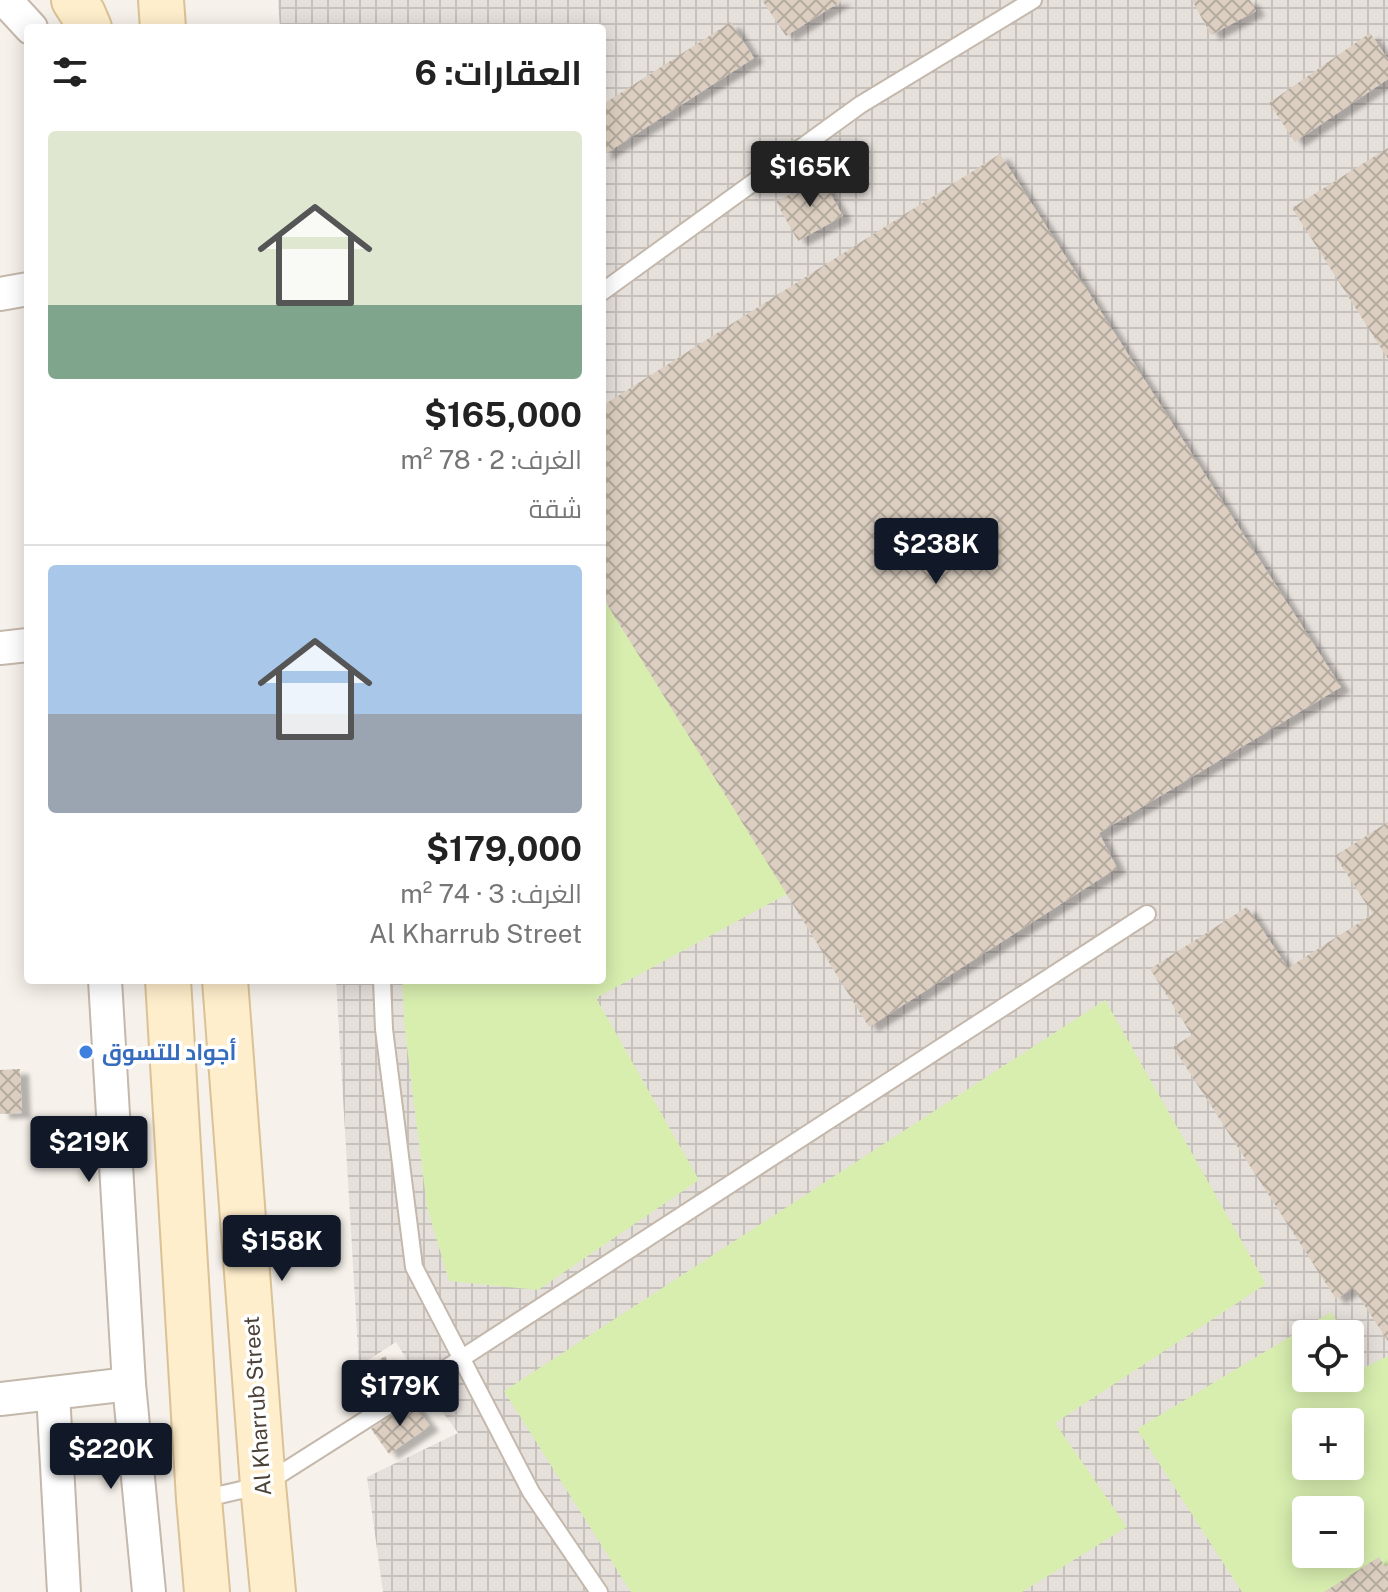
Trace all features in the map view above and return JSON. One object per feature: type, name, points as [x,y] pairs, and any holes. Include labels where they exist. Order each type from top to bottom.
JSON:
[{"type":"main road","points":[[74,0],[87,24]]},
{"type":"main road","points":[[109,0],[111,24]]},
{"type":"main road","points":[[161,0],[163,24]]},
{"type":"main road","points":[[168,984],[207,1592]]},
{"type":"main road","name":"Al Kharrub Street","points":[[225,984],[273,1592]]},
{"type":"street","points":[[1,0],[8,3],[27,24]]},
{"type":"street","points":[[0,294],[24,290]]},
{"type":"street","points":[[0,648],[24,645]]},
{"type":"street","points":[[105,984],[129,1384],[149,1592]]},
{"type":"street","points":[[0,1399],[129,1384]]},
{"type":"street","points":[[53,1393],[64,1592]]},
{"type":"lane","points":[[606,289],[860,105],[1033,0]]},
{"type":"lane","points":[[199,1499],[263,1485],[1147,914]]},
{"type":"lane","points":[[382,984],[384,1029],[414,1267],[531,1492],[599,1592]]},
{"type":"shaded area","points":[[278,0],[1388,0],[1388,1592],[383,1592],[367,1477],[458,1433],[396,1342],[359,1366],[336,984],[606,984],[606,24],[280,24]]},
{"type":"green space","points":[[606,602],[787,894],[596,998],[699,1180],[538,1290],[449,1281],[427,1207],[405,1031],[402,984],[606,984]]},
{"type":"green space","points":[[1105,1000],[1266,1284],[1055,1423],[1127,1527],[1022,1592],[631,1592],[504,1391]]},
{"type":"green space","points":[[1331,1312],[1336,1320],[1318,1320]]},
{"type":"green space","points":[[1292,1336],[1292,1392],[1364,1392],[1364,1365],[1388,1356],[1388,1565],[1324,1592],[1242,1592],[1137,1429]]},
{"type":"building","points":[[762,0],[843,0],[786,36]]},
{"type":"building","points":[[1192,0],[1250,0],[1256,11],[1211,35]]},
{"type":"building","points":[[731,22],[754,58],[606,153],[606,102]]},
{"type":"building","points":[[1370,33],[1388,59],[1388,79],[1295,142],[1269,103]]},
{"type":"building","points":[[1388,148],[1388,359],[1292,208]]},
{"type":"building","points":[[1000,154],[1341,687],[1099,833],[1117,868],[869,1027],[606,602],[606,403]]},
{"type":"building","points":[[821,177],[843,216],[798,241],[776,202]]},
{"type":"building","points":[[1388,822],[1388,1341],[1353,1288],[1336,1299],[1173,1047],[1192,1035],[1150,969],[1247,907],[1288,968],[1373,914],[1335,856]]},
{"type":"building","points":[[20,1069],[22,1113],[0,1114],[0,1070]]},
{"type":"building","points":[[385,1356],[405,1388],[363,1413],[344,1382]]},
{"type":"building","points":[[412,1401],[430,1426],[389,1454],[371,1429]]},
{"type":"building","points":[[1379,1557],[1385,1567],[1388,1565],[1388,1592],[1324,1592],[1364,1568]]},
{"type":"place","name":"أجواد للتسوق","points":[[86,1052]]}]
